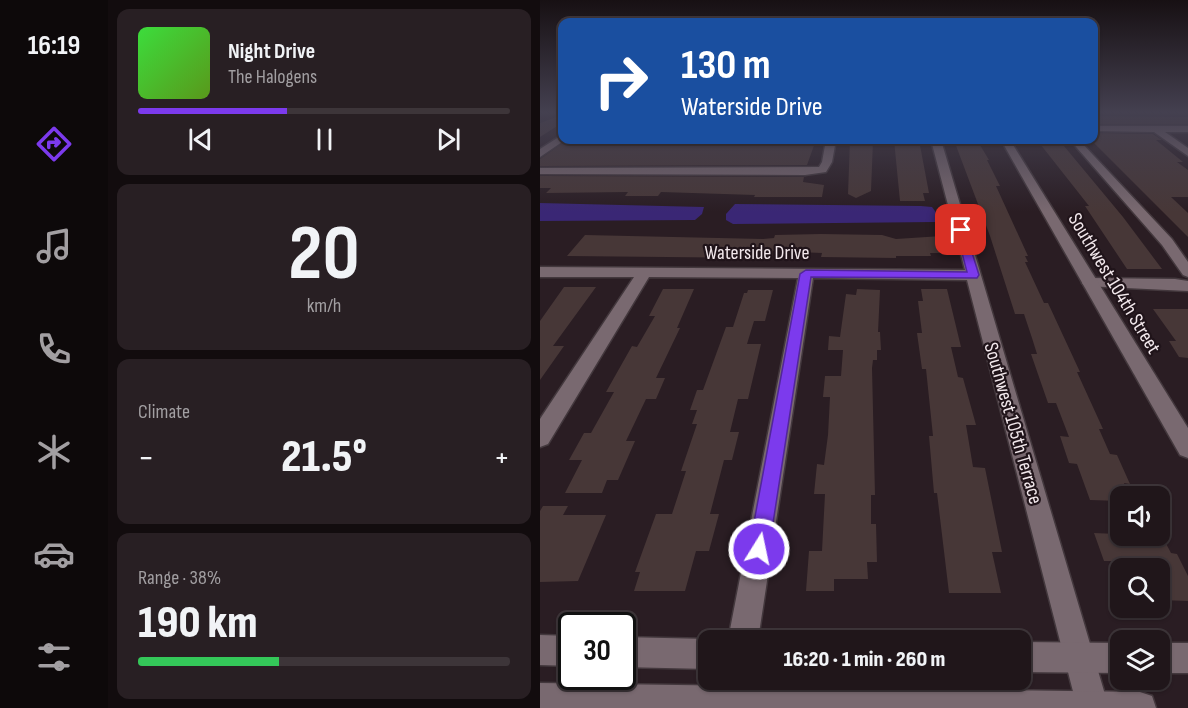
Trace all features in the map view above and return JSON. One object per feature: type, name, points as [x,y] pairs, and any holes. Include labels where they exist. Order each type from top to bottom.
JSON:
[{"type":"street","points":[[540,171],[805,172],[822,170],[827,162],[830,146]]},
{"type":"street","name":"Southwest 105th Terrace","points":[[938,146],[1093,707]]},
{"type":"street","name":"Southwest 104th Street","points":[[1009,146],[1188,448]]},
{"type":"street","points":[[1080,146],[1167,242],[1188,272]]},
{"type":"street","name":"Waterside Drive","points":[[540,272],[973,275]]},
{"type":"street","points":[[540,437],[644,273]]},
{"type":"street","points":[[745,630],[806,274]]},
{"type":"street","points":[[1093,289],[1175,284],[1188,286]]},
{"type":"street","points":[[1093,289],[1188,294]]},
{"type":"street","points":[[540,650],[558,651]]},
{"type":"street","points":[[636,652],[698,654]]},
{"type":"street","points":[[1031,657],[1110,658]]},
{"type":"street","points":[[1170,658],[1188,658]]},
{"type":"street","points":[[540,699],[735,691],[1140,708]]},
{"type":"shaded area","points":[[540,203],[704,207],[702,214],[695,220],[540,221]]},
{"type":"shaded area","points":[[735,204],[921,206],[932,207],[938,215],[935,222],[733,224],[726,220],[726,214]]},
{"type":"building","points":[[558,146],[814,146],[807,165],[540,166],[540,159]]},
{"type":"building","points":[[850,146],[873,146],[871,191],[856,198],[848,194]]},
{"type":"building","points":[[895,146],[920,146],[929,193],[923,193],[925,201],[900,201]]},
{"type":"building","points":[[956,146],[981,146],[989,160],[987,160],[1000,186],[996,186],[1028,256],[1025,256],[1028,262],[1025,262],[1044,303],[1048,303],[1080,372],[1077,372],[1103,429],[1099,429],[1110,454],[1117,455],[1130,484],[1110,486],[1110,501],[1090,500],[1077,464],[1069,463],[1060,436],[1069,437],[1056,403],[1048,403],[1031,354],[1037,354],[1024,314],[1015,314],[990,236]]},
{"type":"building","points":[[1042,146],[1064,146],[1123,217],[1162,269],[1127,269],[1085,206],[1089,206]]},
{"type":"building","points":[[1097,146],[1163,146],[1183,162],[1177,162],[1188,170],[1188,197],[1171,197],[1188,213],[1188,237]]},
{"type":"building","points":[[540,176],[804,177],[803,182],[824,185],[822,197],[754,197],[755,195],[661,192],[658,196],[625,196],[628,192],[546,193],[551,188],[540,188]]},
{"type":"building","points":[[585,235],[763,239],[774,238],[775,235],[882,235],[896,239],[942,236],[946,253],[930,253],[931,256],[896,256],[896,258],[821,257],[822,253],[773,251],[772,258],[567,256]]},
{"type":"building","points":[[564,287],[596,287],[553,346],[564,346],[540,380],[540,321]]},
{"type":"building","points":[[663,289],[694,289],[677,328],[680,328],[656,378],[665,378],[656,399],[646,399],[626,441],[635,441],[618,480],[607,480],[602,493],[565,493],[582,460],[569,460],[584,433],[591,433],[614,392],[606,392],[632,346],[637,347],[655,316],[649,316]]},
{"type":"building","points":[[857,289],[880,290],[878,332],[880,332],[881,350],[877,350],[877,360],[873,360],[872,368],[875,495],[871,495],[871,524],[876,524],[877,562],[867,562],[868,579],[834,579],[834,591],[806,591],[809,551],[822,551],[825,494],[814,494],[817,464],[824,465],[828,435],[830,397],[823,397],[825,376],[841,376],[843,350],[828,350],[829,336],[840,337],[846,294],[856,295]]},
{"type":"building","points":[[921,289],[947,289],[961,347],[951,347],[958,377],[963,378],[976,425],[966,425],[973,467],[985,468],[1002,552],[992,552],[1001,593],[949,593],[937,493],[934,493],[929,436],[933,436],[926,369],[922,369],[917,333],[922,333],[918,301],[923,301]]},
{"type":"building","points":[[748,290],[773,290],[765,321],[754,321],[747,344],[761,344],[748,399],[738,399],[730,432],[739,432],[732,460],[724,460],[710,514],[719,514],[709,551],[696,551],[685,591],[634,591],[640,572],[635,572],[656,514],[672,514],[686,471],[681,471],[697,424],[692,424],[697,410],[690,410],[697,390],[703,390],[726,327],[733,327],[744,293]]},
{"type":"building","points":[[1153,309],[1188,309],[1188,358],[1179,357],[1169,341],[1176,341]]},
{"type":"building","points":[[543,506],[568,506],[563,515],[606,515],[578,581],[540,582],[540,511]]},
{"type":"building","points":[[1094,533],[1110,534],[1110,546],[1167,546],[1171,553],[1177,554],[1188,576],[1188,601],[1170,600],[1170,558],[1110,558],[1110,561],[1104,561]]},
{"type":"route","points":[[759,549],[806,274],[973,275],[961,230]]}]
